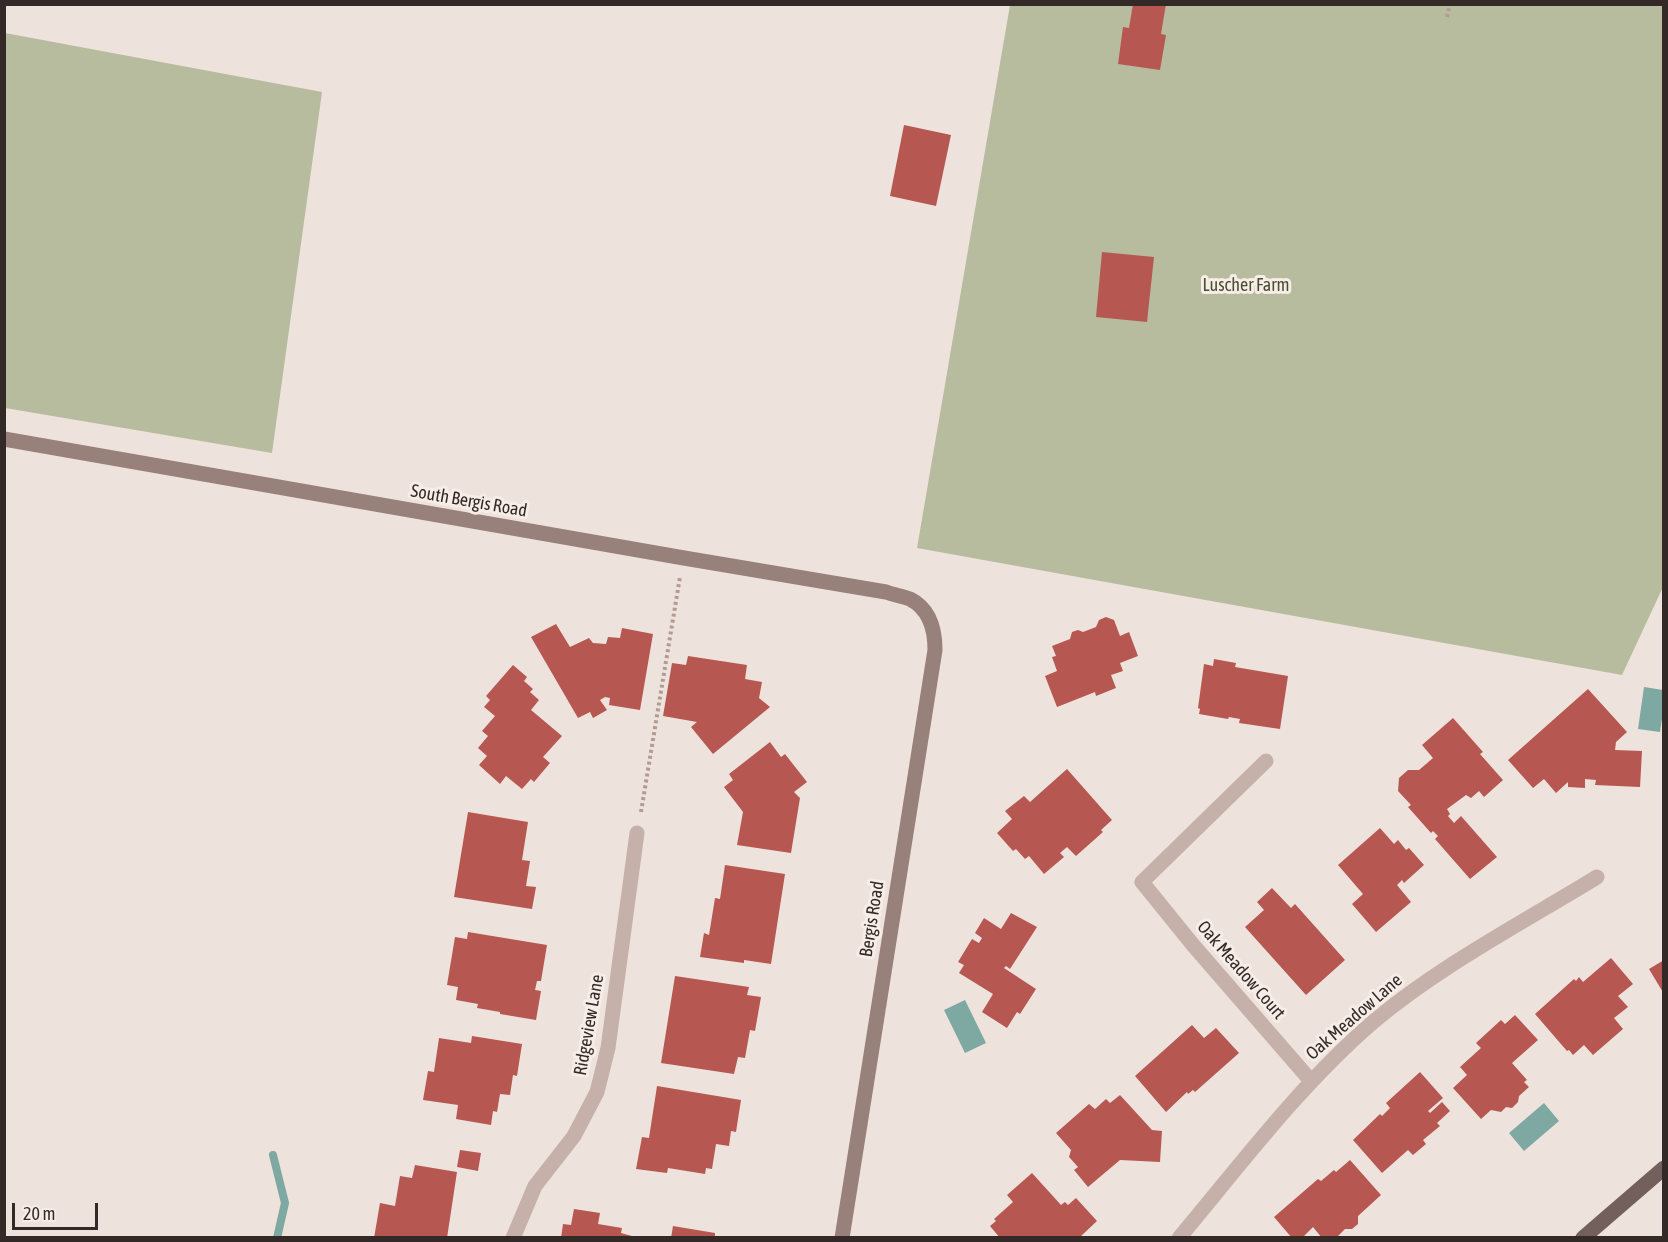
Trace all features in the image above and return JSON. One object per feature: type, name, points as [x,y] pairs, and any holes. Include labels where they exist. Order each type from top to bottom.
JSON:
[{"type":"main road","points":[[1583,1238],[1664,1168]]},
{"type":"street","name":"South Bergis Road","points":[[4,440],[886,592],[913,601],[923,609]]},
{"type":"street","name":"Bergis Road","points":[[842,1238],[935,650],[933,631],[923,609]]},
{"type":"street","name":"Oak Meadow Court","points":[[1266,760],[1142,882],[1193,945],[1311,1081]]},
{"type":"street","name":"Ridgeview Lane","points":[[513,1238],[535,1186],[574,1136],[597,1092],[608,1048],[637,833]]},
{"type":"street","name":"Oak Meadow Lane","points":[[1179,1238],[1311,1081],[1373,1023],[1425,982],[1597,877]]},
{"type":"path","points":[[1447,17],[1450,4]]},
{"type":"path","points":[[637,833],[684,558]]},
{"type":"green space","name":"Luscher Farm","points":[[1010,5],[1663,5],[1663,587],[1622,675],[917,548]]},
{"type":"green space","points":[[5,33],[322,92],[272,453],[5,408]]},
{"type":"water","points":[[1644,687],[1663,690],[1660,732],[1638,729]]},
{"type":"water","points":[[965,1000],[986,1043],[965,1053],[944,1010]]},
{"type":"water","points":[[1544,1103],[1559,1121],[1524,1151],[1509,1133]]},
{"type":"building","points":[[1133,4],[1166,4],[1161,34],[1166,35],[1160,70],[1118,64],[1123,27],[1129,28]]},
{"type":"building","points":[[904,125],[951,135],[936,206],[890,196]]},
{"type":"building","points":[[1102,252],[1154,257],[1147,322],[1096,317]]},
{"type":"building","points":[[1106,617],[1114,620],[1120,636],[1129,632],[1138,656],[1120,663],[1123,671],[1111,675],[1116,688],[1096,696],[1095,692],[1057,707],[1045,676],[1057,671],[1052,657],[1056,656],[1052,646],[1070,639],[1072,632],[1078,630],[1083,632],[1096,627],[1099,620]]},
{"type":"building","points":[[556,624],[570,647],[589,638],[593,643],[606,644],[608,637],[620,638],[622,628],[653,634],[640,710],[609,705],[610,698],[605,697],[600,700],[607,710],[593,718],[590,712],[578,718],[531,637]]},
{"type":"building","points":[[688,656],[747,665],[745,679],[762,682],[759,698],[770,707],[713,754],[691,727],[697,722],[663,716],[672,663],[686,665]]},
{"type":"building","points":[[1214,659],[1236,663],[1235,667],[1288,676],[1280,729],[1239,723],[1240,719],[1199,714],[1204,664],[1213,666]]},
{"type":"building","points":[[513,665],[527,677],[524,681],[533,689],[530,692],[539,700],[531,710],[562,736],[543,757],[550,763],[534,782],[531,779],[522,789],[506,776],[500,784],[479,765],[487,756],[478,748],[488,736],[482,731],[495,716],[484,707],[490,700],[486,696]]},
{"type":"building","points":[[1588,689],[1627,732],[1616,742],[1615,750],[1642,751],[1640,787],[1595,785],[1596,780],[1585,779],[1585,788],[1568,787],[1568,782],[1556,793],[1544,779],[1533,788],[1508,760]]},
{"type":"building","points":[[1453,718],[1483,752],[1480,754],[1503,780],[1484,797],[1479,791],[1471,798],[1466,795],[1447,809],[1450,814],[1448,816],[1454,823],[1461,816],[1497,857],[1470,879],[1435,839],[1438,836],[1433,831],[1431,833],[1408,807],[1411,805],[1398,791],[1399,778],[1408,770],[1419,770],[1433,758],[1422,745]]},
{"type":"building","points":[[770,742],[781,757],[785,754],[807,782],[794,792],[800,798],[791,853],[737,845],[743,812],[724,787],[733,780],[729,774]]},
{"type":"building","points":[[1067,769],[1112,820],[1101,830],[1103,832],[1076,856],[1067,847],[1060,853],[1064,857],[1044,874],[1029,856],[1025,859],[1016,849],[1013,851],[997,833],[1012,819],[1005,811],[1024,796],[1030,802]]},
{"type":"building","points":[[468,812],[528,822],[522,860],[530,861],[526,886],[536,887],[532,909],[454,897]]},
{"type":"building","points":[[1380,828],[1394,844],[1398,840],[1406,850],[1409,848],[1424,865],[1404,883],[1402,880],[1397,885],[1411,902],[1376,932],[1352,904],[1363,894],[1338,865]]},
{"type":"building","points":[[725,865],[785,874],[771,964],[700,957],[704,933],[709,935],[715,898],[720,899]]},
{"type":"building","points":[[1272,888],[1291,908],[1295,904],[1345,960],[1306,995],[1245,927],[1264,910],[1257,902]]},
{"type":"building","points":[[1011,913],[1037,927],[1010,969],[1006,966],[1004,968],[1036,989],[1020,1014],[1017,1012],[1007,1028],[982,1012],[993,994],[959,973],[964,965],[958,962],[972,939],[979,943],[982,938],[975,933],[984,918],[1001,929]]},
{"type":"building","points":[[468,932],[547,945],[541,981],[537,981],[535,990],[541,991],[536,1020],[500,1014],[500,1012],[477,1008],[478,1004],[456,1000],[458,987],[447,985],[455,937],[467,939]]},
{"type":"building","points":[[1611,958],[1633,984],[1618,996],[1628,1007],[1614,1018],[1623,1029],[1593,1055],[1584,1045],[1573,1055],[1535,1014],[1574,979],[1576,981],[1579,977],[1583,982]]},
{"type":"building","points":[[1664,960],[1664,994],[1649,969]]},
{"type":"building","points":[[675,976],[749,987],[747,995],[761,997],[755,1031],[750,1030],[745,1058],[738,1057],[734,1074],[661,1063]]},
{"type":"building","points":[[1515,1015],[1538,1040],[1512,1063],[1527,1080],[1524,1082],[1529,1087],[1519,1096],[1518,1102],[1512,1108],[1506,1107],[1501,1112],[1491,1110],[1481,1119],[1453,1088],[1467,1075],[1460,1067],[1481,1048],[1476,1043],[1501,1020],[1505,1024]]},
{"type":"building","points":[[1192,1025],[1204,1038],[1216,1028],[1239,1053],[1195,1092],[1193,1090],[1188,1094],[1187,1092],[1166,1112],[1135,1076]]},
{"type":"building","points":[[472,1036],[522,1044],[517,1076],[513,1075],[510,1095],[500,1094],[497,1112],[493,1111],[491,1125],[456,1119],[458,1105],[423,1100],[428,1071],[434,1072],[439,1038],[471,1043]]},
{"type":"building","points":[[1420,1072],[1443,1098],[1428,1111],[1430,1113],[1442,1102],[1450,1111],[1437,1123],[1440,1126],[1423,1140],[1426,1144],[1413,1155],[1408,1150],[1382,1173],[1353,1140],[1380,1114],[1382,1116],[1390,1108],[1386,1103]]},
{"type":"building","points":[[657,1086],[741,1100],[736,1132],[731,1131],[729,1146],[716,1144],[712,1169],[706,1168],[705,1174],[668,1168],[667,1173],[636,1169],[642,1137],[649,1138]]},
{"type":"building","points":[[1120,1095],[1152,1130],[1162,1131],[1160,1162],[1120,1160],[1088,1187],[1074,1170],[1078,1167],[1069,1157],[1071,1150],[1056,1133],[1089,1104],[1095,1109],[1106,1099],[1110,1103]]},
{"type":"building","points":[[460,1150],[481,1153],[478,1171],[457,1167]]},
{"type":"building","points":[[1350,1160],[1381,1195],[1358,1216],[1358,1224],[1352,1229],[1345,1229],[1336,1238],[1322,1238],[1313,1227],[1302,1238],[1292,1238],[1274,1217],[1318,1179],[1321,1181]]},
{"type":"building","points":[[415,1165],[457,1172],[447,1238],[374,1238],[380,1203],[395,1206],[400,1176],[412,1178]]},
{"type":"building","points":[[1032,1173],[1061,1205],[1065,1202],[1068,1205],[1076,1198],[1097,1221],[1079,1238],[1000,1238],[990,1226],[996,1221],[994,1219],[1013,1202],[1007,1195]]},
{"type":"building","points":[[574,1209],[600,1213],[598,1224],[622,1228],[621,1233],[639,1238],[561,1238],[563,1224],[571,1225]]},
{"type":"building","points":[[673,1226],[715,1233],[715,1238],[671,1238]]},
{"type":"waterway","points":[[273,1155],[285,1203],[277,1238]]}]
